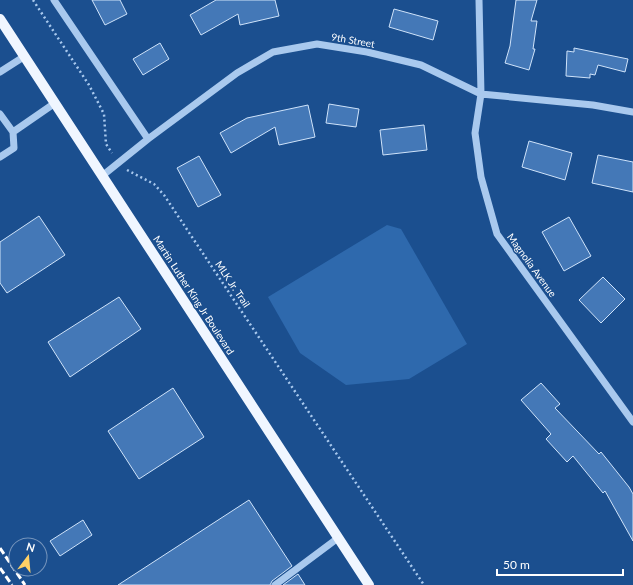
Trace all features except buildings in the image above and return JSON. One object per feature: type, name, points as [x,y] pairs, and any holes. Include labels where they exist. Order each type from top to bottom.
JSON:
[{"type":"main road","name":"Martin Luther King Jr Boulevard","points":[[0,19],[369,585]]},
{"type":"street","points":[[54,0],[148,139]]},
{"type":"street","name":"Magnolia Avenue","points":[[479,0],[481,94],[475,133],[481,177],[497,234],[633,422]]},
{"type":"street","name":"9th Street","points":[[102,176],[148,139],[238,74],[273,52],[317,44],[367,52],[421,65],[481,94],[593,105],[633,112]]},
{"type":"street","points":[[0,72],[24,56]]},
{"type":"street","points":[[13,132],[55,103]]},
{"type":"street","points":[[0,114],[13,132],[14,148],[0,157]]},
{"type":"street","points":[[275,585],[338,538]]},
{"type":"path","name":"MLK Jr. Trail","points":[[33,0],[92,90],[104,114],[106,144],[122,168],[154,184],[164,195],[424,585]]},
{"type":"shaded area","points":[[387,225],[401,229],[467,344],[409,379],[346,385],[300,353],[268,297]]},
{"type":"railway","points":[[0,548],[25,585]]},
{"type":"railway","points":[[0,568],[12,585]]}]
